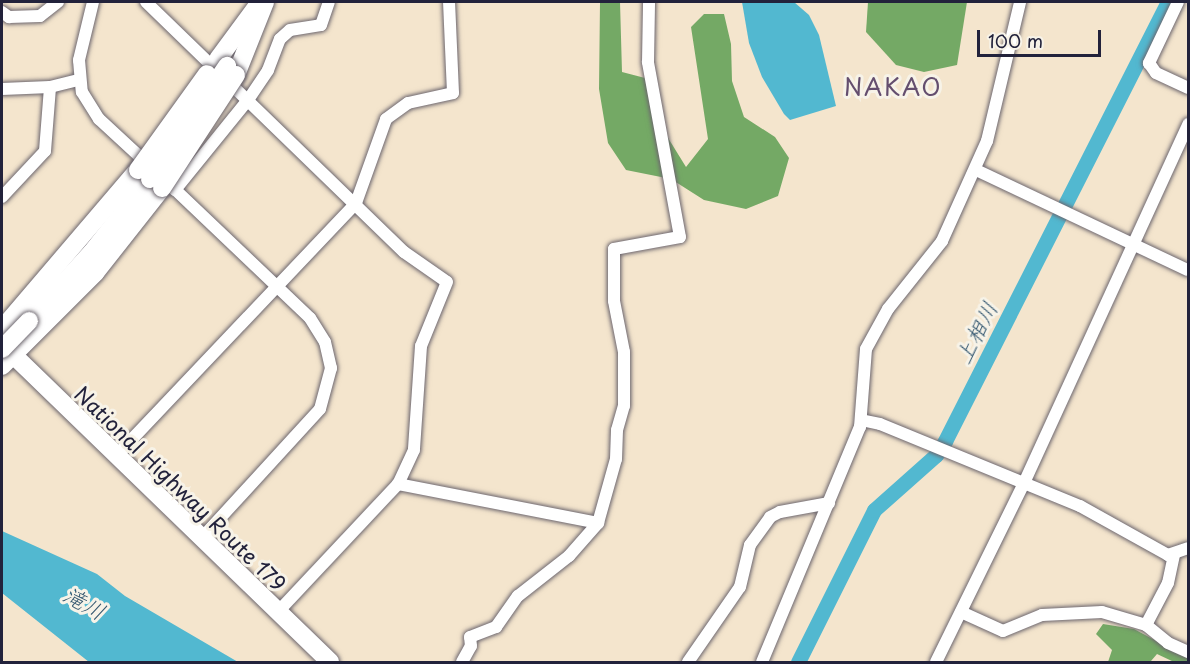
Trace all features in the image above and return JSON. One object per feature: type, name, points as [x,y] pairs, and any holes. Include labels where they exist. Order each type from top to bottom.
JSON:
[{"type":"highway","points":[[4,354],[95,273],[263,2]]},
{"type":"highway","points":[[4,354],[29,321],[92,252],[153,177]]},
{"type":"highway","points":[[2,329],[153,177]]},
{"type":"highway","name":"National Highway Route 179","points":[[4,354],[116,456],[330,663]]},
{"type":"street","points":[[2,12],[9,17],[40,16],[58,2]]},
{"type":"street","points":[[146,2],[222,65],[248,100],[404,252],[447,282],[421,346],[414,450],[398,484],[277,613]]},
{"type":"street","points":[[153,177],[248,100],[268,70],[279,39],[290,30],[321,25],[329,2]]},
{"type":"street","points":[[116,456],[356,203],[386,119],[408,103],[453,93],[449,2]]},
{"type":"street","points":[[462,663],[471,646],[470,637],[496,627],[518,596],[569,556],[598,523],[616,459],[617,430],[624,406],[624,352],[614,301],[614,249],[680,237],[648,62],[649,2]]},
{"type":"street","points":[[762,663],[861,420],[866,349],[888,309],[942,241],[976,170],[995,115],[1020,2]]},
{"type":"street","points":[[1178,2],[1149,63],[1156,73],[1188,88]]},
{"type":"street","points":[[89,3],[79,60],[79,80],[99,118],[153,177],[310,318],[325,342],[331,368],[327,394],[320,409],[201,539]]},
{"type":"street","points":[[2,89],[50,87],[79,80]]},
{"type":"street","points":[[2,196],[45,151],[50,87]]},
{"type":"street","points":[[936,663],[1024,483],[1188,124]]},
{"type":"street","points":[[976,170],[1188,270]]},
{"type":"street","points":[[861,420],[942,449],[1080,506],[1152,548],[1174,555],[1188,548]]},
{"type":"street","points":[[398,484],[598,523]]},
{"type":"street","points":[[688,663],[740,587],[750,545],[770,517],[780,512],[829,503]]},
{"type":"street","points":[[1146,625],[1168,583],[1174,555]]},
{"type":"street","points":[[961,612],[1003,631],[1042,615],[1102,612],[1146,625],[1168,643],[1188,651]]},
{"type":"green space","points":[[600,2],[620,2],[622,72],[645,78],[651,75],[665,133],[686,167],[708,139],[691,27],[704,14],[724,14],[731,44],[732,81],[744,117],[775,137],[789,158],[778,196],[746,209],[704,200],[671,179],[626,170],[608,143],[599,89]]},
{"type":"green space","points":[[868,2],[967,2],[957,65],[924,72],[896,65],[866,32]]},
{"type":"green space","points":[[1103,624],[1134,629],[1188,658],[1188,662],[1174,662],[1157,654],[1151,661],[1108,662],[1112,650],[1096,634]]},
{"type":"water","points":[[742,2],[794,2],[809,15],[819,35],[836,106],[790,120],[784,114],[762,77],[749,43]]},
{"type":"water","name":"滝川","points":[[2,531],[97,574],[125,596],[238,662],[89,662],[2,593]]},
{"type":"waterway","name":"上相川","points":[[798,662],[874,510],[936,455],[945,441],[1168,2]]},
{"type":"district","name":"NAKAO","points":[[893,87]]}]
